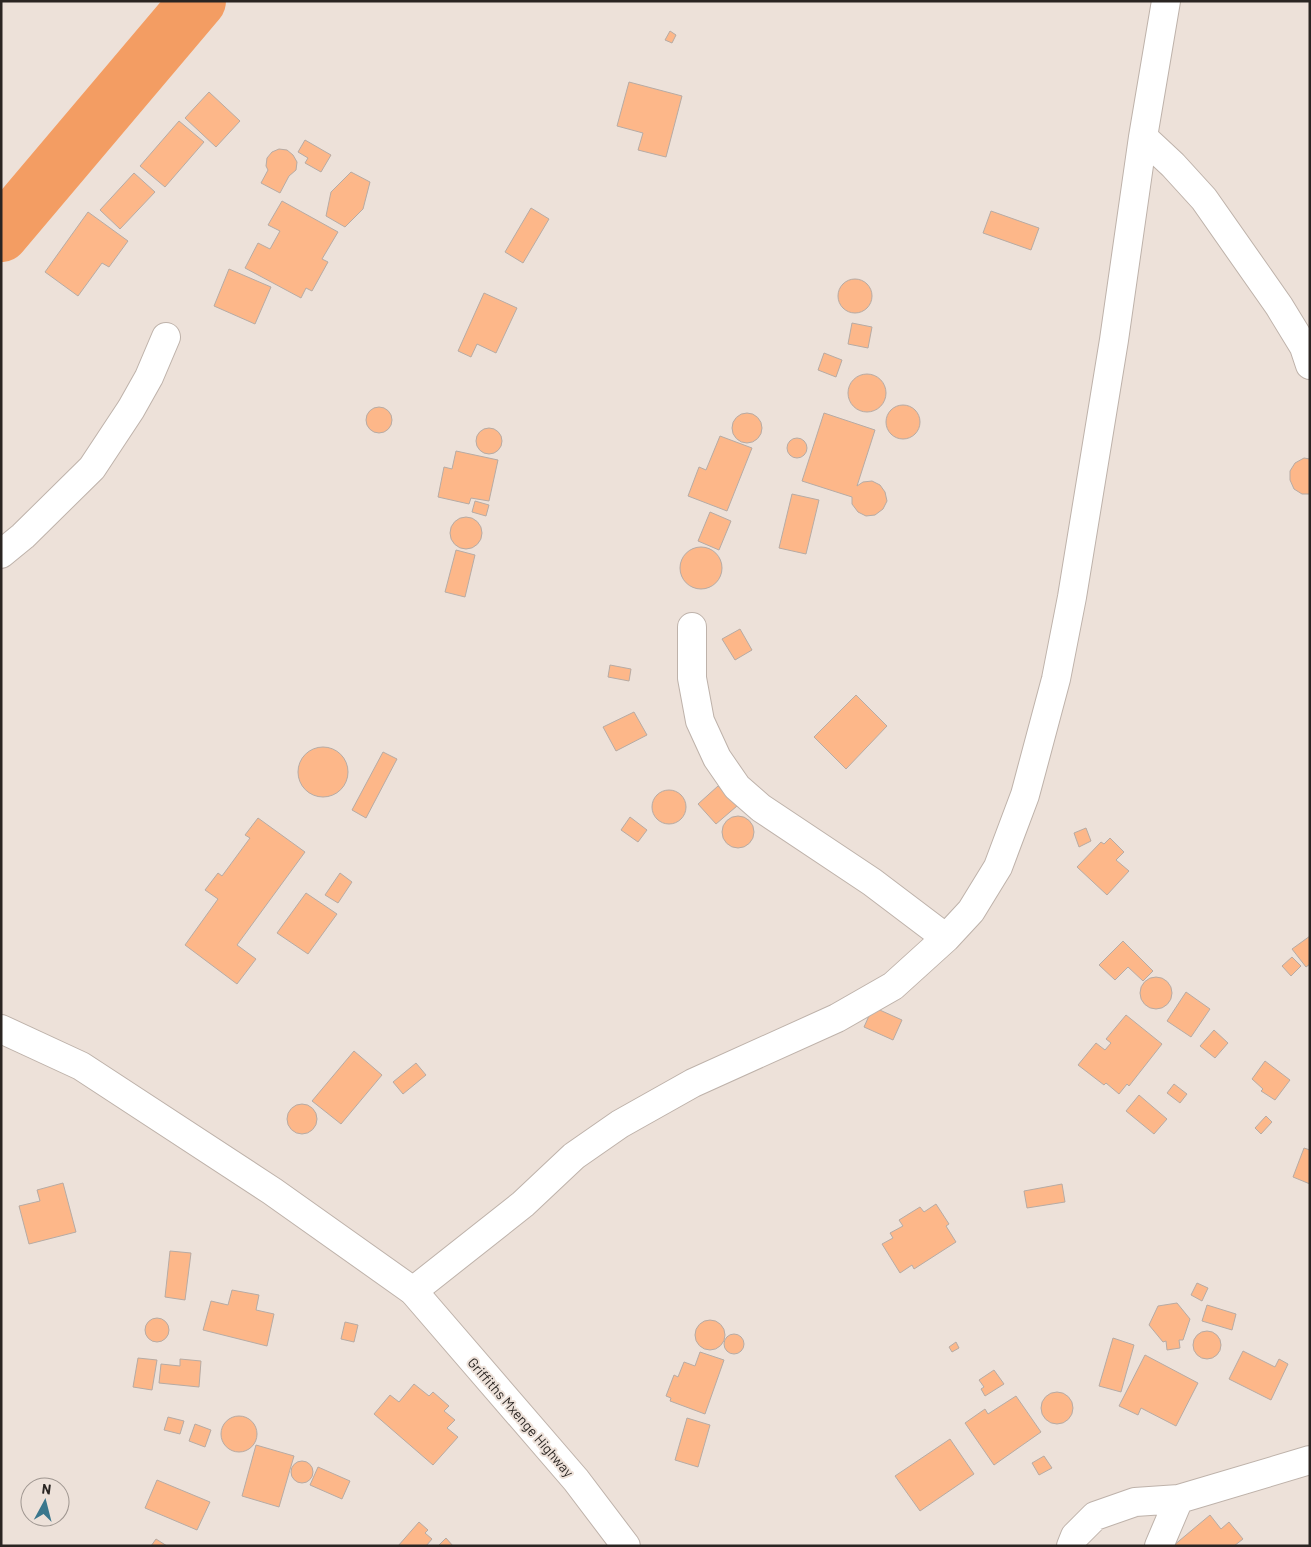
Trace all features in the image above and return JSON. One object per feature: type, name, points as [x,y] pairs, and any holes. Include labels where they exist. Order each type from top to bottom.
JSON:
[{"type":"street","points":[[412,1291],[523,1204],[574,1156],[620,1124],[693,1083],[837,1018],[893,986],[946,938],[971,911],[998,867],[1025,795],[1056,679],[1072,597],[1114,340],[1143,137],[1166,1]]},
{"type":"street","points":[[1143,137],[1174,165],[1204,200],[1279,306],[1304,347],[1310,364]]},
{"type":"street","points":[[1,554],[23,536],[92,468],[131,409],[149,376],[166,337]]},
{"type":"street","points":[[692,627],[692,678],[700,721],[717,758],[737,787],[761,808],[872,882],[946,938]]},
{"type":"street","name":"Griffiths Mxenge Highway","points":[[1,1029],[81,1066],[272,1191],[412,1291],[576,1480],[626,1546]]},
{"type":"street","points":[[1070,1546],[1075,1536],[1095,1516],[1135,1502],[1179,1499],[1310,1460]]},
{"type":"street","points":[[1159,1546],[1179,1499]]},
{"type":"building","points":[[670,31],[676,35],[672,43],[665,40]]},
{"type":"building","points":[[629,82],[682,96],[666,157],[638,150],[643,133],[617,126]]},
{"type":"building","points":[[209,92],[240,121],[216,147],[185,118]]},
{"type":"building","points":[[179,121],[204,142],[165,187],[140,166]]},
{"type":"building","points":[[305,140],[331,155],[321,172],[305,163],[308,158],[298,152]]},
{"type":"building","points":[[279,149],[287,150],[297,162],[296,170],[289,176],[280,193],[261,183],[268,170],[266,166],[267,158],[272,152]]},
{"type":"building","points":[[351,172],[370,182],[363,209],[345,227],[326,216],[331,192]]},
{"type":"building","points":[[134,173],[155,192],[120,229],[100,210]]},
{"type":"building","points":[[282,201],[338,232],[322,259],[328,262],[312,291],[306,288],[301,298],[245,268],[258,243],[270,249],[280,231],[268,225]]},
{"type":"building","points":[[531,208],[549,219],[523,263],[505,252]]},
{"type":"building","points":[[991,211],[1039,228],[1031,250],[983,233]]},
{"type":"building","points":[[88,212],[128,241],[109,267],[102,263],[78,296],[45,272]]},
{"type":"building","points":[[229,269],[271,287],[255,324],[214,306]]},
{"type":"building","points":[[855,279],[867,284],[872,296],[867,308],[855,313],[843,308],[838,296],[843,284]]},
{"type":"building","points":[[484,293],[517,308],[496,353],[477,344],[471,357],[458,351]]},
{"type":"building","points":[[852,323],[872,327],[868,348],[848,344]]},
{"type":"building","points":[[824,353],[842,360],[836,377],[818,370]]},
{"type":"building","points":[[867,374],[874,375],[880,380],[885,386],[885,400],[880,406],[874,411],[867,412],[860,411],[854,406],[849,400],[848,393],[849,386],[854,380],[860,375]]},
{"type":"building","points":[[903,405],[910,406],[915,410],[919,415],[919,429],[915,434],[910,438],[903,439],[896,438],[891,434],[887,429],[886,422],[887,415],[891,410],[896,406]]},
{"type":"building","points":[[379,407],[388,411],[392,420],[388,429],[379,433],[370,429],[366,420],[370,411]]},
{"type":"building","points":[[747,413],[753,414],[761,422],[761,434],[753,442],[747,443],[741,442],[733,434],[732,428],[733,422],[741,414]]},
{"type":"building","points":[[824,413],[875,430],[857,486],[863,482],[872,481],[880,485],[885,492],[887,501],[883,509],[875,515],[866,516],[858,512],[852,504],[852,497],[802,481]]},
{"type":"building","points":[[489,428],[498,432],[502,441],[498,450],[489,454],[480,450],[476,441],[480,432]]},
{"type":"building","points":[[720,436],[752,448],[727,511],[688,496],[699,467],[706,470]]},
{"type":"building","points":[[797,438],[804,441],[807,448],[804,455],[797,458],[790,455],[787,448],[790,441]]},
{"type":"building","points":[[456,451],[498,460],[489,501],[471,498],[469,504],[438,497],[444,467],[452,469]]},
{"type":"building","points":[[1304,458],[1310,459],[1310,494],[1302,494],[1294,489],[1290,480],[1290,471],[1295,463]]},
{"type":"building","points":[[792,494],[819,500],[806,554],[779,548]]},
{"type":"building","points":[[475,501],[489,505],[486,516],[472,512]]},
{"type":"building","points":[[710,512],[731,521],[719,550],[698,541]]},
{"type":"building","points":[[466,517],[478,521],[482,533],[478,545],[466,549],[454,545],[450,533],[454,521]]},
{"type":"building","points":[[705,547],[713,550],[719,556],[722,568],[719,580],[713,586],[697,589],[689,586],[683,580],[680,564],[683,556],[689,550]]},
{"type":"building","points":[[456,550],[475,555],[465,597],[445,592]]},
{"type":"building","points":[[740,629],[752,650],[735,660],[722,639]]},
{"type":"building","points":[[610,665],[631,669],[629,681],[608,677]]},
{"type":"building","points":[[856,695],[887,726],[846,769],[814,737]]},
{"type":"building","points":[[634,712],[647,735],[616,751],[603,727]]},
{"type":"building","points":[[323,747],[341,754],[348,772],[341,790],[323,797],[305,790],[298,772],[305,754]]},
{"type":"building","points":[[383,752],[397,759],[366,818],[352,810]]},
{"type":"building","points":[[718,786],[737,806],[716,824],[698,804]]},
{"type":"building","points":[[669,790],[676,791],[681,795],[685,800],[685,814],[681,819],[676,823],[669,824],[662,823],[657,819],[653,814],[652,807],[653,800],[657,795],[662,791]]},
{"type":"building","points":[[738,816],[744,817],[749,821],[753,826],[753,838],[749,843],[744,847],[738,848],[732,847],[727,843],[723,838],[722,832],[723,826],[727,821],[732,817]]},
{"type":"building","points":[[630,817],[647,830],[638,842],[621,830]]},
{"type":"building","points":[[258,818],[305,852],[237,945],[256,959],[237,984],[185,945],[218,899],[205,890],[218,873],[222,876],[250,838],[245,835]]},
{"type":"building","points":[[1086,828],[1091,841],[1079,847],[1074,833]]},
{"type":"building","points":[[1110,838],[1124,852],[1116,860],[1129,871],[1107,895],[1077,867],[1101,842],[1104,844]]},
{"type":"building","points":[[340,873],[352,882],[338,903],[325,895]]},
{"type":"building","points":[[306,893],[337,914],[308,954],[277,933]]},
{"type":"building","points":[[1310,936],[1310,964],[1306,967],[1292,949]]},
{"type":"building","points":[[1123,941],[1153,971],[1143,981],[1128,967],[1115,980],[1099,965]]},
{"type":"building","points":[[1292,957],[1301,966],[1291,976],[1282,966]]},
{"type":"building","points":[[1156,977],[1162,978],[1167,982],[1171,987],[1171,999],[1167,1004],[1162,1008],[1156,1009],[1150,1008],[1145,1004],[1141,999],[1140,993],[1141,987],[1145,982],[1150,978]]},
{"type":"building","points":[[1186,992],[1210,1009],[1191,1037],[1167,1021]]},
{"type":"building","points":[[873,1007],[902,1020],[893,1040],[864,1027]]},
{"type":"building","points":[[1126,1015],[1162,1044],[1129,1086],[1127,1084],[1119,1094],[1078,1065],[1096,1043],[1105,1050],[1111,1043],[1106,1039]]},
{"type":"building","points":[[1214,1030],[1228,1043],[1215,1058],[1200,1046]]},
{"type":"building","points":[[354,1051],[382,1075],[341,1124],[312,1101]]},
{"type":"building","points":[[1265,1061],[1290,1080],[1275,1100],[1261,1091],[1263,1089],[1252,1079]]},
{"type":"building","points":[[416,1063],[426,1075],[403,1094],[393,1082]]},
{"type":"building","points":[[1174,1084],[1187,1094],[1180,1103],[1167,1093]]},
{"type":"building","points":[[1139,1095],[1167,1119],[1154,1134],[1126,1111]]},
{"type":"building","points":[[302,1104],[313,1108],[317,1119],[313,1130],[302,1134],[291,1130],[287,1119],[291,1108]]},
{"type":"building","points":[[1266,1116],[1272,1122],[1261,1134],[1255,1128]]},
{"type":"building","points":[[1304,1148],[1310,1150],[1310,1184],[1293,1177]]},
{"type":"building","points":[[63,1183],[76,1232],[29,1244],[19,1206],[40,1201],[37,1190]]},
{"type":"building","points":[[1062,1184],[1065,1202],[1027,1208],[1024,1191]]},
{"type":"building","points":[[936,1204],[949,1224],[946,1226],[956,1242],[914,1269],[912,1265],[900,1273],[882,1244],[893,1238],[890,1233],[903,1226],[899,1220],[920,1207],[924,1212]]},
{"type":"building","points":[[170,1251],[191,1253],[185,1300],[165,1297]]},
{"type":"building","points":[[1197,1283],[1208,1288],[1202,1301],[1191,1295]]},
{"type":"building","points":[[232,1290],[259,1295],[256,1310],[274,1314],[267,1346],[203,1330],[211,1301],[228,1305]]},
{"type":"building","points":[[1177,1303],[1190,1319],[1183,1340],[1179,1340],[1180,1348],[1167,1350],[1166,1341],[1163,1342],[1149,1325],[1158,1306]]},
{"type":"building","points":[[1207,1305],[1236,1314],[1232,1330],[1202,1321]]},
{"type":"building","points":[[157,1318],[165,1322],[169,1330],[165,1338],[157,1342],[149,1338],[145,1330],[149,1322]]},
{"type":"building","points":[[710,1320],[721,1324],[725,1335],[721,1346],[710,1350],[699,1346],[695,1335],[699,1324]]},
{"type":"building","points":[[345,1322],[358,1325],[354,1342],[341,1339]]},
{"type":"building","points":[[1207,1331],[1217,1335],[1221,1345],[1217,1355],[1207,1359],[1197,1355],[1193,1345],[1197,1335]]},
{"type":"building","points":[[734,1334],[741,1337],[744,1344],[741,1351],[734,1354],[727,1351],[724,1344],[727,1337]]},
{"type":"building","points":[[1113,1338],[1134,1345],[1121,1392],[1099,1386]]},
{"type":"building","points":[[956,1342],[959,1348],[952,1352],[949,1347]]},
{"type":"building","points":[[1243,1351],[1275,1367],[1279,1359],[1288,1364],[1271,1400],[1229,1379]]},
{"type":"building","points":[[700,1352],[724,1360],[705,1414],[670,1401],[671,1398],[666,1396],[674,1375],[678,1377],[684,1362],[695,1366]]},
{"type":"building","points":[[1145,1355],[1198,1383],[1176,1426],[1141,1408],[1138,1415],[1119,1406]]},
{"type":"building","points":[[138,1358],[157,1360],[152,1390],[133,1387]]},
{"type":"building","points":[[180,1359],[201,1361],[199,1387],[159,1383],[161,1364],[180,1366]]},
{"type":"building","points":[[994,1370],[1004,1384],[985,1396],[981,1389],[984,1387],[979,1380]]},
{"type":"building","points":[[414,1384],[429,1396],[433,1392],[449,1406],[444,1411],[455,1420],[447,1428],[458,1437],[433,1465],[374,1414],[390,1395],[399,1402]]},
{"type":"building","points":[[1057,1392],[1069,1396],[1073,1408],[1069,1420],[1057,1424],[1045,1420],[1041,1408],[1045,1396]]},
{"type":"building","points":[[1016,1396],[1041,1432],[994,1465],[965,1423],[985,1409],[988,1414]]},
{"type":"building","points":[[239,1416],[252,1421],[257,1434],[252,1447],[239,1452],[226,1447],[221,1434],[226,1421]]},
{"type":"building","points":[[168,1417],[184,1421],[180,1434],[164,1430]]},
{"type":"building","points":[[687,1418],[710,1425],[698,1467],[675,1460]]},
{"type":"building","points":[[195,1424],[211,1430],[205,1447],[189,1441]]},
{"type":"building","points":[[950,1439],[974,1474],[920,1511],[895,1476]]},
{"type":"building","points":[[256,1445],[294,1456],[279,1507],[242,1496]]},
{"type":"building","points":[[1044,1456],[1052,1468],[1039,1475],[1032,1463]]},
{"type":"building","points":[[302,1461],[310,1464],[313,1472],[310,1480],[302,1483],[294,1480],[291,1472],[294,1464]]},
{"type":"building","points":[[318,1467],[350,1481],[342,1499],[310,1485]]},
{"type":"building","points":[[157,1480],[210,1502],[197,1530],[145,1508]]},
{"type":"building","points":[[1210,1515],[1221,1529],[1229,1522],[1243,1539],[1234,1546],[1173,1546]]},
{"type":"building","points":[[419,1522],[428,1530],[425,1533],[432,1539],[426,1546],[398,1546]]},
{"type":"building","points":[[446,1538],[453,1546],[438,1546]]},
{"type":"building","points":[[156,1539],[167,1546],[151,1546]]},
{"type":"waterway","points":[[1,234],[198,1]]}]
